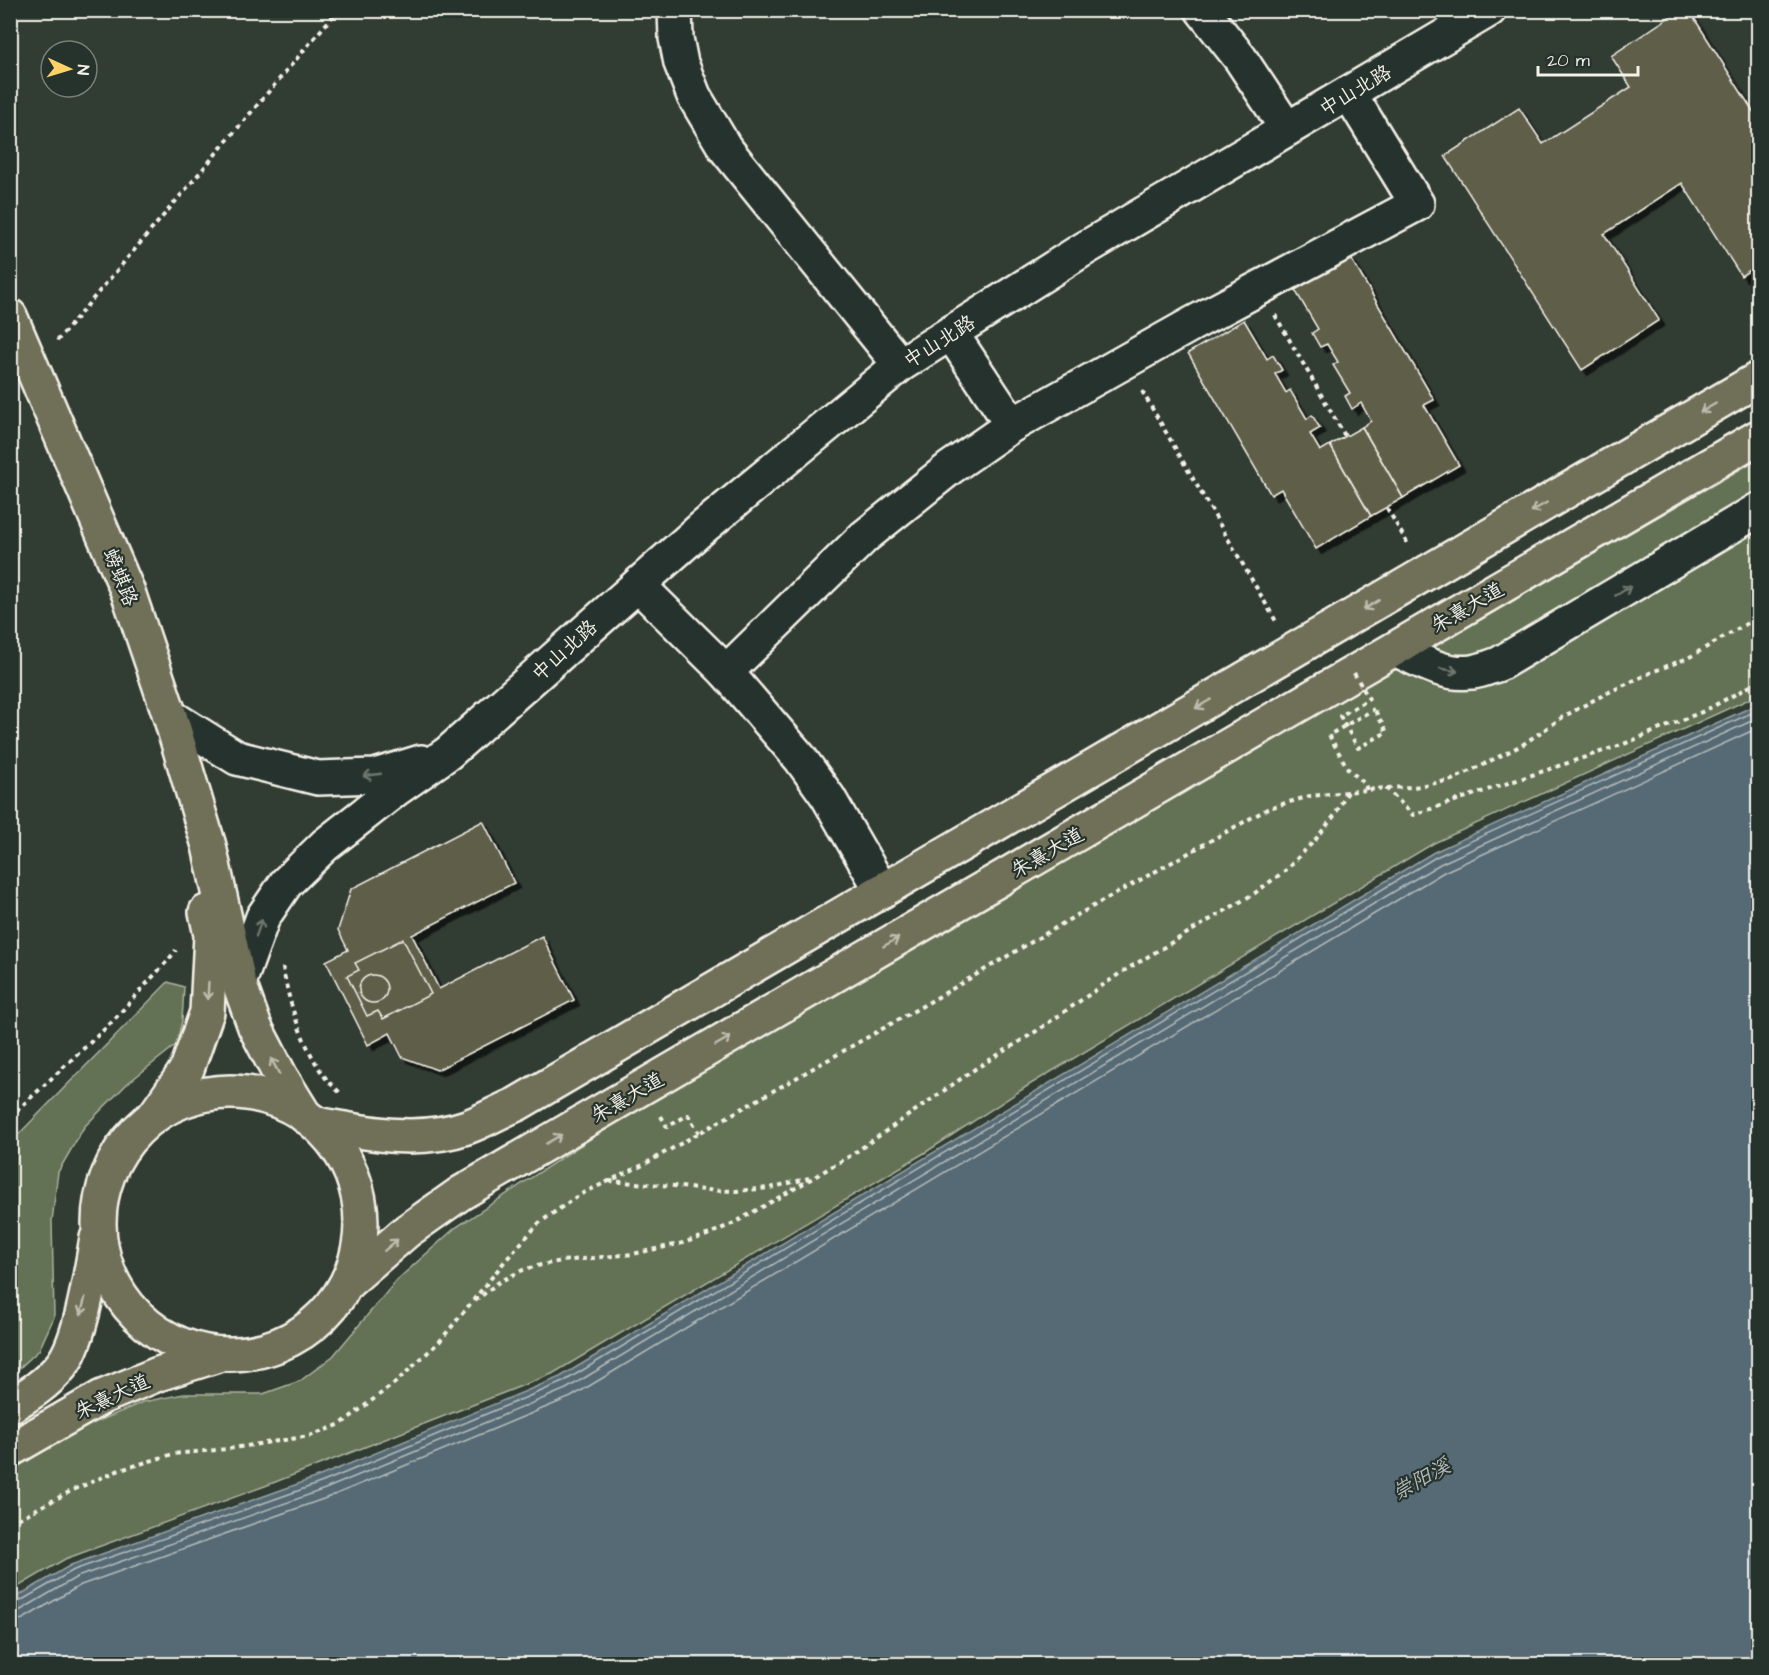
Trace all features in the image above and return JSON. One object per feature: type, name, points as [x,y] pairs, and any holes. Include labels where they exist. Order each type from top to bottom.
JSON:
[{"type":"main road","name":"螃蜞路","points":[[10,316],[22,367],[128,592],[170,716],[202,848]]},
{"type":"main road","points":[[22,367],[53,453],[102,568],[148,693],[202,848],[239,983],[255,1027],[281,1077],[311,1120],[344,1158],[359,1198],[360,1242],[347,1283],[324,1315],[294,1339],[258,1353],[219,1355],[182,1346],[149,1328],[123,1300],[106,1266],[99,1228]]},
{"type":"main road","points":[[155,1115],[184,1100],[214,1093],[246,1093],[278,1100],[311,1120],[372,1135],[424,1136],[466,1127],[517,1104],[1758,379]]},
{"type":"main road","name":"朱熹大道","points":[[347,1283],[407,1231],[461,1193],[1758,437]]},
{"type":"main road","points":[[10,1406],[38,1390],[62,1364],[75,1337],[86,1294],[99,1228],[102,1196],[113,1164],[131,1138],[155,1115],[187,1069],[207,1012],[211,935],[202,848]]},
{"type":"main road","name":"朱熹大道","points":[[10,1450],[102,1397],[158,1374],[219,1355]]},
{"type":"street","points":[[675,10],[676,38],[681,63],[693,96],[724,148],[900,365]]},
{"type":"street","points":[[1202,10],[1240,58],[1287,129]]},
{"type":"street","name":"中山北路","points":[[239,983],[264,917],[286,883],[325,845],[395,790],[448,753],[701,529],[900,365],[1079,252],[1489,10]]},
{"type":"street","points":[[726,672],[864,537],[950,468],[1012,425],[1417,204],[1348,93]]},
{"type":"street","points":[[951,333],[1012,425]]},
{"type":"street","points":[[1395,649],[1449,672],[1471,672],[1499,664],[1758,510]]},
{"type":"street","points":[[638,585],[726,672],[800,758],[828,797],[882,891]]},
{"type":"street","points":[[170,716],[237,758],[318,778],[375,776],[448,753]]},
{"type":"path","points":[[22,367],[338,10]]},
{"type":"path","points":[[1260,289],[1345,436]]},
{"type":"path","points":[[1125,362],[1293,651]]},
{"type":"path","points":[[1387,507],[1424,574]]},
{"type":"path","points":[[10,1523],[73,1490],[117,1471],[173,1454],[227,1449],[310,1436],[341,1424],[396,1382],[440,1341],[539,1223],[579,1195],[643,1166],[1072,918],[1269,808],[1310,796],[1414,787],[1452,780],[1522,746],[1563,717],[1603,695],[1688,658],[1758,617]]},
{"type":"path","points":[[1354,673],[1369,699],[1340,716],[1358,748],[1387,732],[1374,709],[1329,735],[1348,769],[1365,784],[1367,790]]},
{"type":"path","points":[[1385,788],[1413,815],[1624,744],[1704,711],[1758,682]]},
{"type":"path","points":[[469,1305],[500,1282],[541,1264],[633,1254],[707,1235],[734,1223],[850,1156],[931,1099],[1122,972],[1255,893],[1286,870],[1316,839],[1349,792]]},
{"type":"path","points":[[10,1117],[110,1024],[170,959],[181,943]]},
{"type":"path","points":[[282,963],[286,990],[297,1022],[312,1054],[325,1077],[347,1100]]},
{"type":"path","points":[[688,1115],[699,1133]]},
{"type":"path","points":[[608,1181],[736,1191],[770,1188],[815,1176]]},
{"type":"green space","points":[[1758,459],[1758,695],[1434,843],[1029,1085],[926,1152],[552,1374],[265,1486],[65,1559],[11,1591],[10,1470],[78,1430],[143,1402],[184,1394],[263,1394],[300,1381],[333,1356],[397,1280],[455,1228],[646,1102]]},
{"type":"green space","points":[[168,982],[184,987],[182,1021],[176,1045],[128,1083],[84,1127],[58,1172],[52,1221],[54,1317],[39,1350],[11,1376],[11,1142]]},
{"type":"water","name":"崇阳溪","points":[[1758,704],[1758,1664],[11,1664],[11,1600],[71,1565],[320,1476],[560,1377],[1434,852]]},
{"type":"building","points":[[1680,10],[1689,10],[1758,119],[1758,265],[1741,276],[1682,183],[1604,234],[1659,320],[1582,370],[1445,156],[1519,108],[1543,144],[1631,87],[1611,56]]},
{"type":"building","points":[[1350,257],[1434,400],[1424,405],[1459,465],[1403,498],[1362,427],[1371,421],[1361,403],[1352,409],[1345,396],[1350,393],[1333,365],[1338,362],[1327,344],[1320,347],[1312,333],[1318,329],[1295,290]]},
{"type":"building","points":[[1244,320],[1267,359],[1273,355],[1282,370],[1275,374],[1286,393],[1290,390],[1307,419],[1312,415],[1320,428],[1310,434],[1320,451],[1330,445],[1371,516],[1316,549],[1281,489],[1271,495],[1188,353]]},
{"type":"building","points":[[1362,427],[1403,498],[1371,516],[1330,445]]},
{"type":"building","points":[[483,821],[514,883],[412,935],[439,989],[542,936],[574,1000],[437,1070],[402,1057],[390,1033],[368,1045],[326,961],[348,950],[338,930],[351,889]]},
{"type":"building","points":[[403,939],[431,994],[383,1019],[378,1011],[367,1016],[347,976],[359,970],[355,963]]},
{"type":"building","points":[[373,975],[383,979],[387,989],[383,999],[373,1003],[363,999],[359,989],[363,979]]}]
